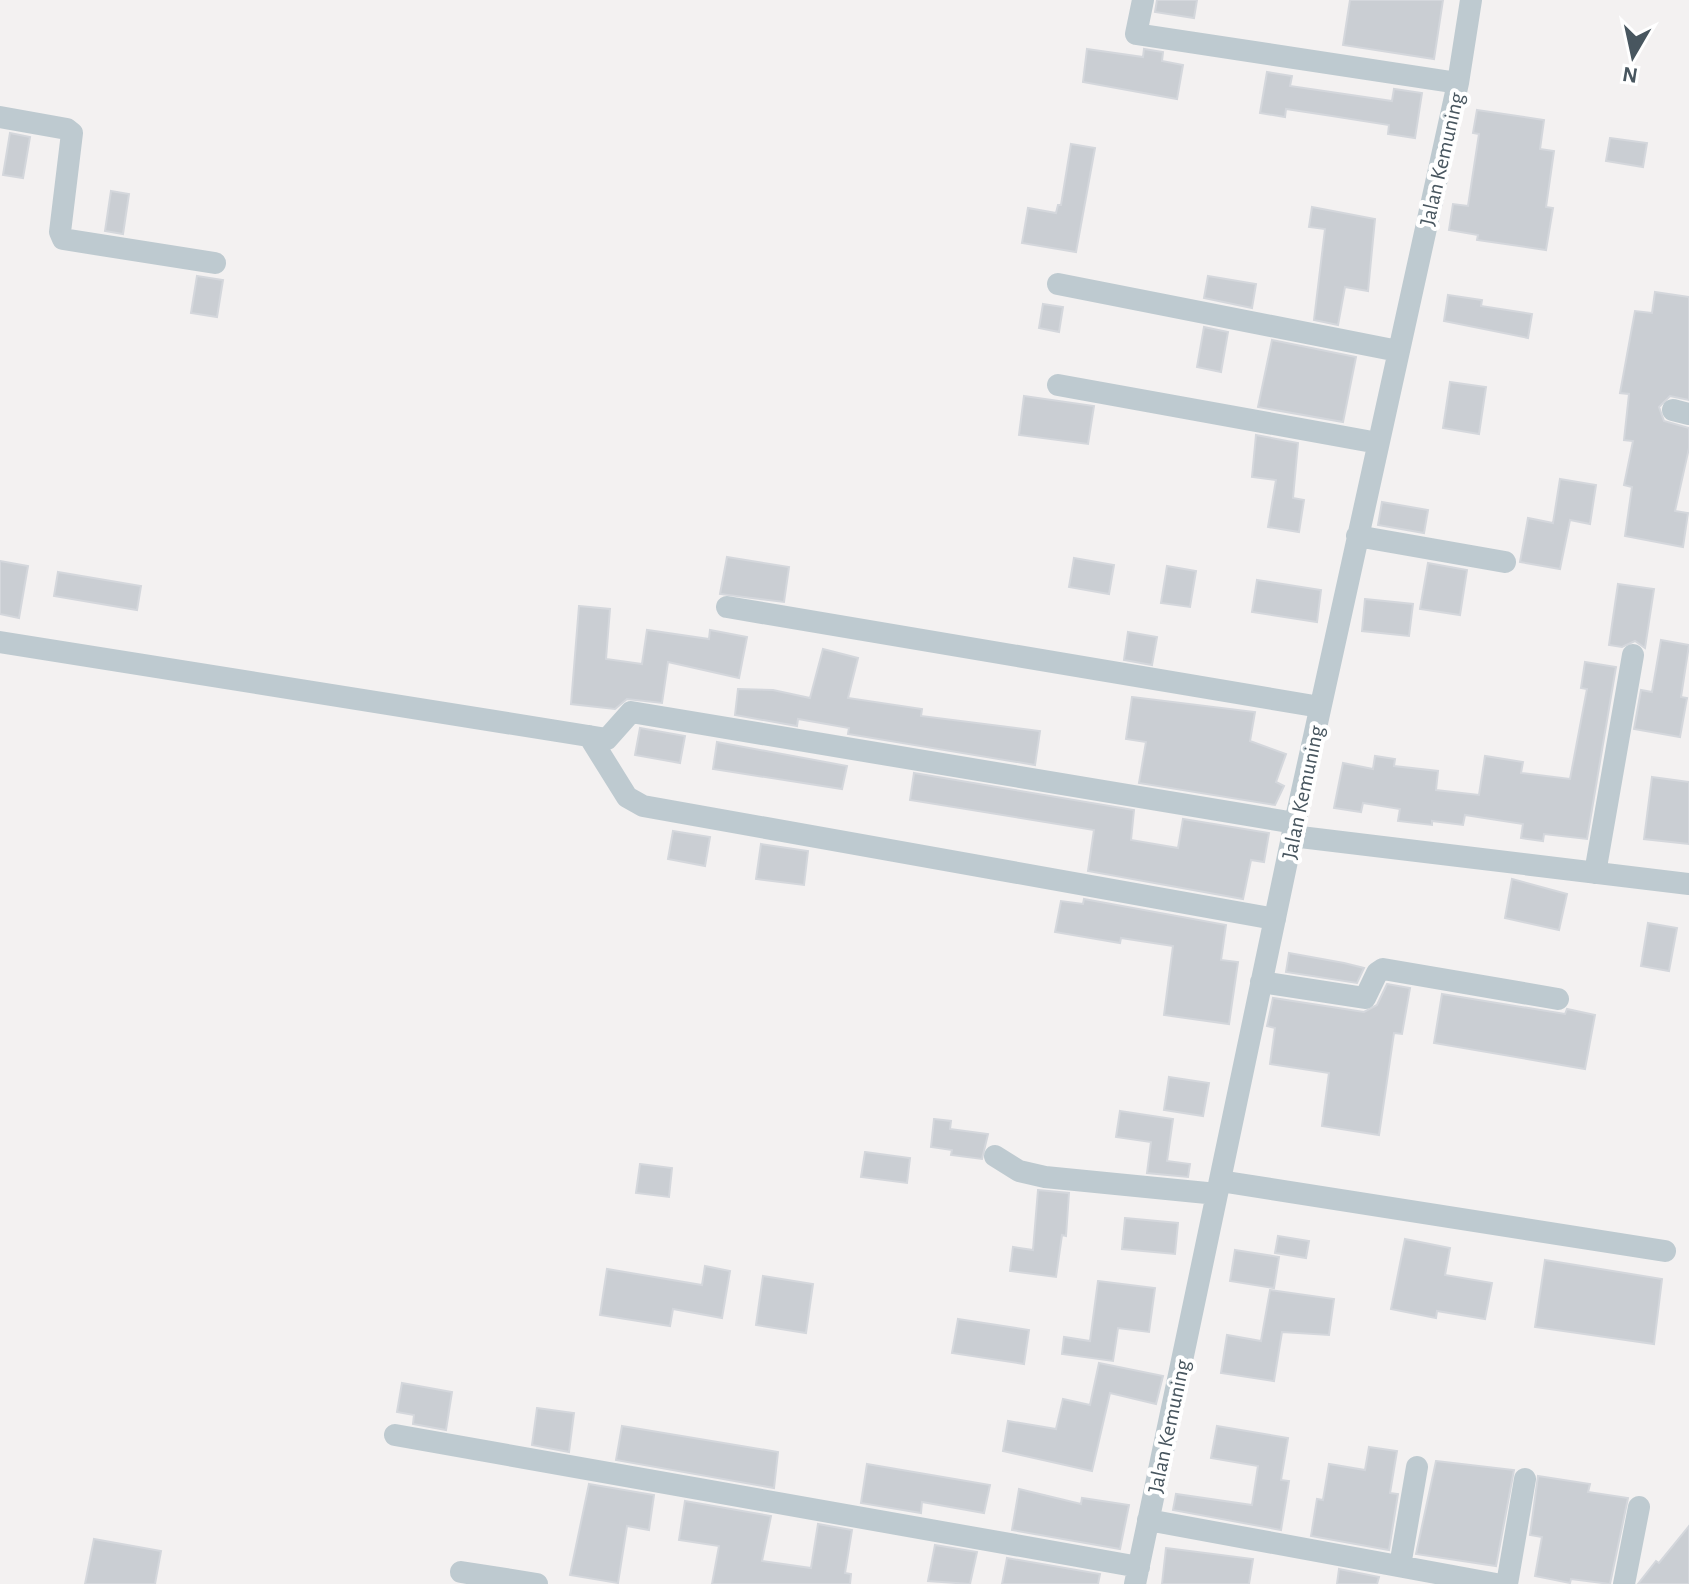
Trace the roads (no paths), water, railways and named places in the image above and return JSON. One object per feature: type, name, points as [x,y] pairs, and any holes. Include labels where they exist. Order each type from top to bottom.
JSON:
[{"type":"street","points":[[1143,0],[1136,34],[1458,83]]},
{"type":"street","name":"Jalan Kemuning","points":[[1137,1576],[1320,707],[1458,83],[1471,0]]},
{"type":"street","points":[[0,117],[67,129],[72,133],[60,232],[63,239],[215,263]]},
{"type":"street","points":[[1058,284],[1398,351]]},
{"type":"street","points":[[1058,385],[1378,443]]},
{"type":"street","points":[[1357,536],[1505,562]]},
{"type":"street","points":[[727,607],[1320,707]]},
{"type":"street","points":[[0,642],[589,736],[611,737],[631,712],[1294,830],[1689,884]]},
{"type":"street","points":[[1595,873],[1633,655]]},
{"type":"street","points":[[589,736],[627,797],[643,806],[1275,919]]},
{"type":"street","points":[[1261,982],[1365,998],[1377,973],[1383,969],[1558,999]]},
{"type":"street","points":[[995,1156],[1019,1171],[1045,1177],[1218,1188],[1665,1251]]},
{"type":"street","points":[[395,1435],[1137,1576]]},
{"type":"street","points":[[1400,1566],[1417,1467]]},
{"type":"street","points":[[1507,1584],[1525,1479]]},
{"type":"street","points":[[1624,1584],[1639,1507]]},
{"type":"street","points":[[1148,1520],[1496,1584]]},
{"type":"street","points":[[461,1572],[537,1584]]}]
